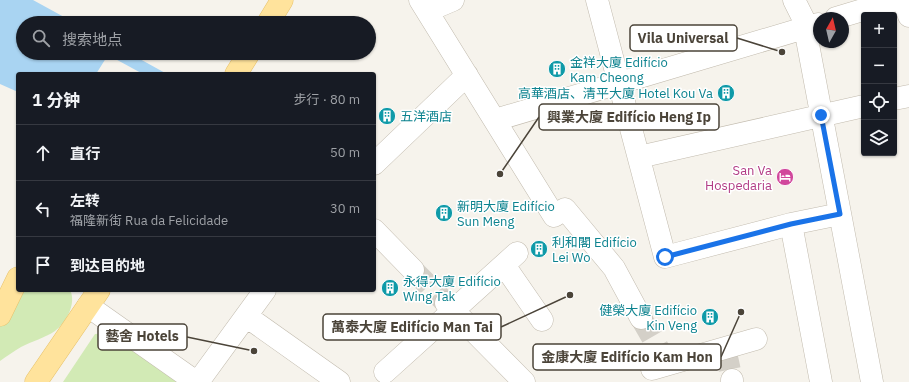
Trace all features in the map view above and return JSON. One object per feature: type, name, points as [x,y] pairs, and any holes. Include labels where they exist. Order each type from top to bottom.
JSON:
[{"type":"main road","points":[[272,16],[282,0]]},
{"type":"main road","points":[[237,72],[245,60]]},
{"type":"main road","points":[[0,315],[16,282]]},
{"type":"main road","points":[[36,382],[90,295]]},
{"type":"street","points":[[453,0],[424,5],[554,216],[565,209],[614,268],[641,318]]},
{"type":"street","points":[[597,0],[665,257],[791,224],[840,214]]},
{"type":"street","points":[[794,0],[802,18],[812,25],[821,115],[872,382]]},
{"type":"street","points":[[849,14],[896,0]]},
{"type":"street","points":[[903,0],[909,16]]},
{"type":"street","points":[[495,120],[812,25]]},
{"type":"street","points":[[376,162],[467,75]]},
{"type":"street","points":[[897,98],[909,96]]},
{"type":"street","points":[[639,157],[861,107]]},
{"type":"street","points":[[791,224],[821,382]]},
{"type":"street","points":[[376,232],[413,270]]},
{"type":"street","points":[[385,372],[450,307],[510,259],[542,320]]},
{"type":"street","points":[[90,295],[197,382],[264,292]]},
{"type":"street","points":[[450,307],[524,382]]},
{"type":"street","points":[[246,316],[339,382]]},
{"type":"street","points":[[652,369],[756,339]]},
{"type":"green space","points":[[19,292],[71,292],[72,295],[69,312],[63,323],[55,331],[21,347],[0,361],[0,327],[11,300]]},
{"type":"green space","points":[[109,333],[178,382],[63,382],[95,334]]},
{"type":"water","points":[[0,0],[33,0],[62,16],[16,16],[16,60],[105,60],[97,72],[16,72],[16,91],[0,84]]},
{"type":"water","points":[[117,60],[142,60],[163,72],[139,72]]},
{"type":"tunnel","points":[[413,270],[446,303]]},
{"type":"tunnel","points":[[641,318],[668,365]]},
{"type":"tunnel","points":[[725,348],[732,380]]},
{"type":"place","name":"Vila Universal","points":[[782,52]]},
{"type":"place","name":"金祥大廈 Edifício Kam Cheong","points":[[557,69]]},
{"type":"place","name":"高華酒店、清平大廈 Hotel Kou Va","points":[[726,93]]},
{"type":"place","name":"五洋酒店","points":[[387,116]]},
{"type":"place","name":"興業大廈 Edifício Heng Ip","points":[[500,174]]},
{"type":"place","name":"San Va Hospedaria","points":[[785,177]]},
{"type":"place","name":"新明大廈 Edifício Sun Meng","points":[[444,213]]},
{"type":"place","name":"利和閣 Edifício Lei Wo","points":[[539,249]]},
{"type":"place","name":"永得大廈 Edifício Wing Tak","points":[[390,288]]},
{"type":"place","name":"萬泰大廈 Edifício Man Tai","points":[[570,295]]},
{"type":"place","name":"金康大廈 Edifício Kam Hon","points":[[741,312]]},
{"type":"place","name":"健榮大廈 Edifício Kin Veng","points":[[710,317]]},
{"type":"place","name":"藝舍 Hotels","points":[[254,351]]},
{"type":"route","points":[[665,257],[791,224],[840,214],[821,115]]}]
